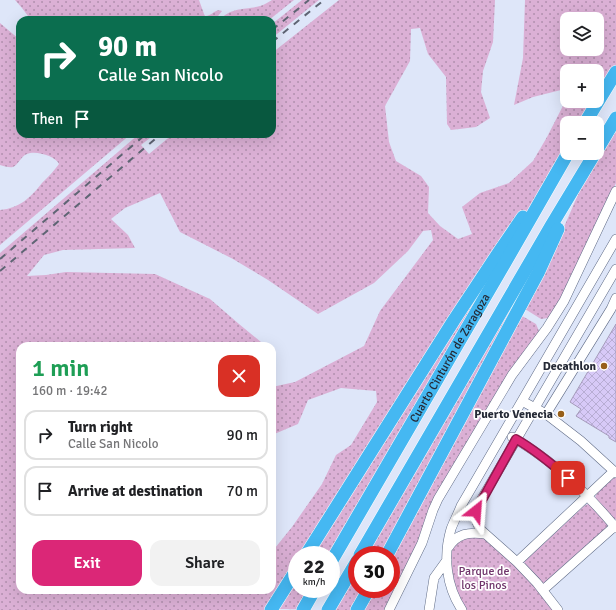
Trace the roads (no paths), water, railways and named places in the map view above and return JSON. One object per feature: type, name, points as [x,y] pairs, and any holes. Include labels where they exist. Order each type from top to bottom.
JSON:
[{"type":"highway","points":[[589,116],[616,72]]},
{"type":"highway","points":[[604,138],[616,118]]},
{"type":"highway","name":"Cuarto Cinturón de Zaragoza","points":[[340,547],[564,160]]},
{"type":"highway","name":"Cuarto Cinturón de Zaragoza","points":[[365,546],[591,160]]},
{"type":"highway","points":[[312,546],[454,320],[544,186],[558,171]]},
{"type":"highway","points":[[392,546],[538,273],[556,232],[573,199],[575,187]]},
{"type":"highway","points":[[328,610],[348,576]]},
{"type":"highway","points":[[271,610],[288,583]]},
{"type":"highway","points":[[303,610],[310,598]]},
{"type":"highway","points":[[358,610],[364,598]]},
{"type":"street","points":[[389,610],[422,543],[440,494],[512,375],[547,328],[564,301],[616,191]]},
{"type":"street","points":[[462,610],[457,602],[451,586],[447,556],[452,528],[461,506],[616,239]]},
{"type":"street","points":[[558,610],[543,590],[517,562],[485,534],[477,524],[475,515],[516,439],[616,269]]},
{"type":"street","points":[[546,414],[613,307],[616,298]]},
{"type":"street","points":[[517,562],[615,472],[581,441],[546,414],[522,401]]},
{"type":"street","points":[[504,433],[528,446],[558,469],[616,526],[543,590]]},
{"type":"street","points":[[429,610],[434,578],[447,556],[452,543],[461,536],[474,533],[485,534]]},
{"type":"railway","points":[[276,27],[309,0]]},
{"type":"railway","points":[[276,39],[324,0]]},
{"type":"railway","points":[[0,259],[141,138]]},
{"type":"railway","points":[[0,271],[156,138]]},
{"type":"place","name":"Decathlon","points":[[604,366]]},
{"type":"place","name":"Puerto Venecia","points":[[561,414]]},
{"type":"park label","name":"Parque de los Pinos","points":[[484,578]]}]
